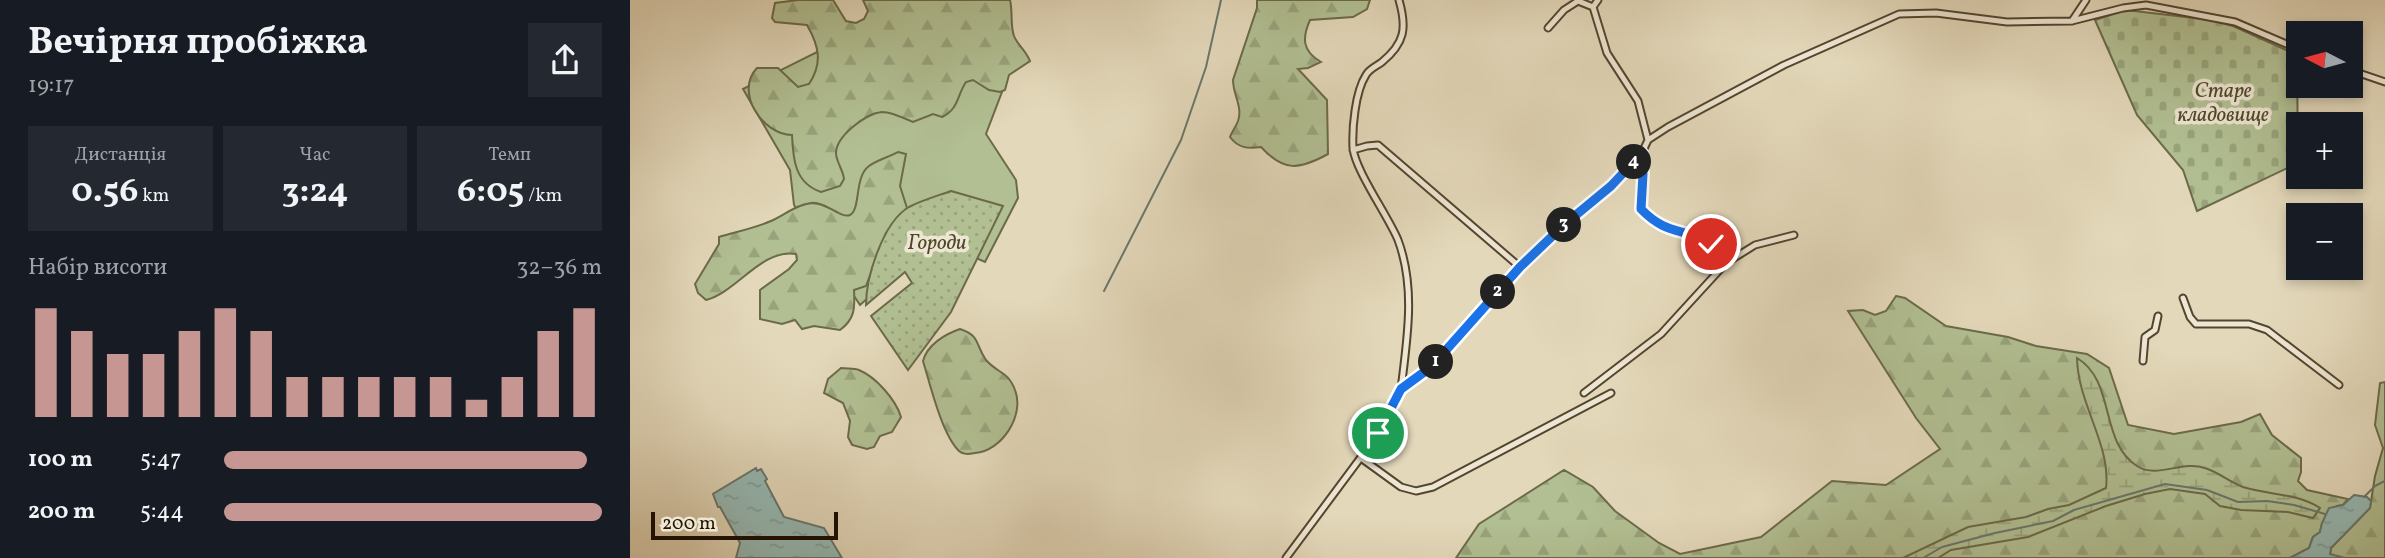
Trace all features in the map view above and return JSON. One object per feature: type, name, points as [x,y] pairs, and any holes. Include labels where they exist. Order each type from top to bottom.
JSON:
[{"type":"street","points":[[1286,558],[1361,458],[1378,433],[1401,389],[1409,314],[1408,278],[1399,242],[1353,150],[1355,109],[1366,74],[1399,47],[1403,29],[1399,0]]},
{"type":"street","points":[[1593,7],[1598,0]]},
{"type":"street","points":[[2072,21],[2086,0]]},
{"type":"street","points":[[2146,5],[2153,0]]},
{"type":"street","points":[[1548,28],[1564,10],[1578,1],[1593,7]]},
{"type":"street","points":[[1647,140],[1784,65],[1899,14],[1936,13],[2007,22],[2072,21],[2146,5],[2235,22],[2286,43]]},
{"type":"street","points":[[1401,389],[1431,367],[1520,267],[1565,224],[1611,186],[1642,153],[1647,140],[1638,101],[1607,53],[1593,7]]},
{"type":"street","points":[[2363,74],[2385,82]]},
{"type":"street","points":[[1353,150],[1378,145],[1520,267]]},
{"type":"street","points":[[1642,153],[1641,209],[1666,229],[1698,236],[1711,244],[1726,263]]},
{"type":"street","points":[[1584,393],[1661,334],[1726,263],[1755,245],[1794,235]]},
{"type":"street","points":[[2183,298],[2190,317],[2196,324],[2249,324],[2267,330],[2339,385]]},
{"type":"street","points":[[2143,361],[2145,337],[2155,330],[2158,316]]},
{"type":"street","points":[[1361,458],[1401,487],[1416,491],[1433,487],[1611,393]]},
{"type":"green space","points":[[833,0],[846,21],[856,23],[864,19],[868,11],[863,0],[1010,0],[1014,36],[1030,61],[1009,75],[1005,90],[1000,92],[989,90],[973,80],[966,82],[955,106],[942,117],[933,114],[913,122],[882,112],[860,121],[837,147],[836,154],[844,179],[840,186],[821,192],[806,183],[797,170],[792,135],[771,128],[762,120],[750,100],[751,78],[757,68],[778,68],[798,87],[809,84],[813,76],[818,54],[807,25],[775,22],[772,18],[775,3]]},
{"type":"green space","points":[[1257,0],[1370,0],[1367,9],[1353,17],[1310,20],[1307,27],[1307,49],[1321,62],[1298,69],[1327,100],[1328,154],[1309,163],[1292,166],[1285,164],[1277,161],[1261,147],[1244,147],[1230,137],[1239,116],[1233,80],[1257,8]]},
{"type":"green space","name":"Старе кладовище","points":[[2126,10],[2211,20],[2233,26],[2286,50],[2286,98],[2297,98],[2298,112],[2286,112],[2286,169],[2197,211],[2183,170],[2137,115],[2095,20]]},
{"type":"green space","points":[[827,47],[1018,50],[986,134],[1016,180],[1018,198],[985,262],[974,257],[903,267],[860,305],[794,205],[790,170],[743,89]]},
{"type":"green space","points":[[898,152],[906,154],[900,186],[907,208],[886,233],[866,286],[854,290],[853,313],[849,322],[840,330],[814,326],[802,329],[795,320],[782,324],[760,319],[760,290],[789,269],[797,260],[796,254],[772,258],[728,289],[706,300],[698,293],[695,284],[719,244],[719,237],[776,219],[805,204],[816,203],[842,215],[850,215],[856,206],[864,171],[872,164]]},
{"type":"green space","name":"Городи","points":[[951,191],[1003,206],[951,312],[908,370],[871,316],[912,283],[905,272],[866,305],[869,280],[884,237],[900,214],[909,207]]},
{"type":"green space","points":[[1896,296],[1905,298],[1946,326],[2087,354],[2109,368],[2128,425],[2174,434],[2241,422],[2260,414],[2272,435],[2301,458],[2298,481],[2307,490],[2348,499],[2343,505],[2337,506],[2322,523],[2320,532],[2313,537],[2309,548],[2290,558],[1456,558],[1479,524],[1564,470],[1593,487],[1615,511],[1659,543],[1680,554],[1761,537],[1832,481],[1886,485],[1940,449],[1916,418],[1848,311],[1863,310],[1875,315],[1886,311]]},
{"type":"green space","points":[[960,329],[975,338],[986,360],[1009,379],[1017,400],[1014,420],[1002,439],[985,451],[968,454],[959,451],[947,433],[923,361],[928,350],[937,341]]},
{"type":"green space","points":[[2077,358],[2089,368],[2097,381],[2117,442],[2125,455],[2137,466],[2153,471],[2187,466],[2205,468],[2243,487],[2292,497],[2320,508],[2313,518],[2288,512],[2241,510],[2220,506],[2205,494],[2170,489],[2106,506],[2028,537],[1951,550],[1938,558],[1903,558],[1968,527],[2026,517],[2069,505],[2106,488],[2104,456],[2083,392]]},
{"type":"green space","points":[[841,368],[859,370],[872,378],[890,397],[901,417],[892,432],[880,436],[874,447],[867,449],[852,445],[848,437],[850,421],[843,403],[824,393],[828,379]]},
{"type":"green space","points":[[2385,382],[2385,558],[2339,558],[2330,554],[2331,548],[2370,508],[2383,448],[2375,425],[2380,383]]},
{"type":"water","points":[[756,468],[757,471],[761,469],[767,479],[765,481],[784,517],[824,528],[842,558],[736,558],[740,543],[713,494]]},
{"type":"water","points":[[2354,495],[2367,497],[2371,501],[2370,508],[2331,548],[2330,554],[2345,558],[2290,558],[2309,548],[2313,537],[2320,532],[2329,508],[2343,505]]},
{"type":"waterway","points":[[1104,291],[1181,140],[1206,67],[1221,0]]},
{"type":"waterway","points":[[2364,497],[2385,481]]},
{"type":"waterway","points":[[1923,558],[1942,547],[2053,521],[2074,510],[2165,484],[2207,490],[2238,502],[2267,501],[2325,514]]},
{"type":"route","points":[[1378,433],[1401,389],[1431,367],[1520,267],[1565,224],[1611,186],[1642,153],[1641,209],[1666,229],[1698,236],[1711,244]]}]
